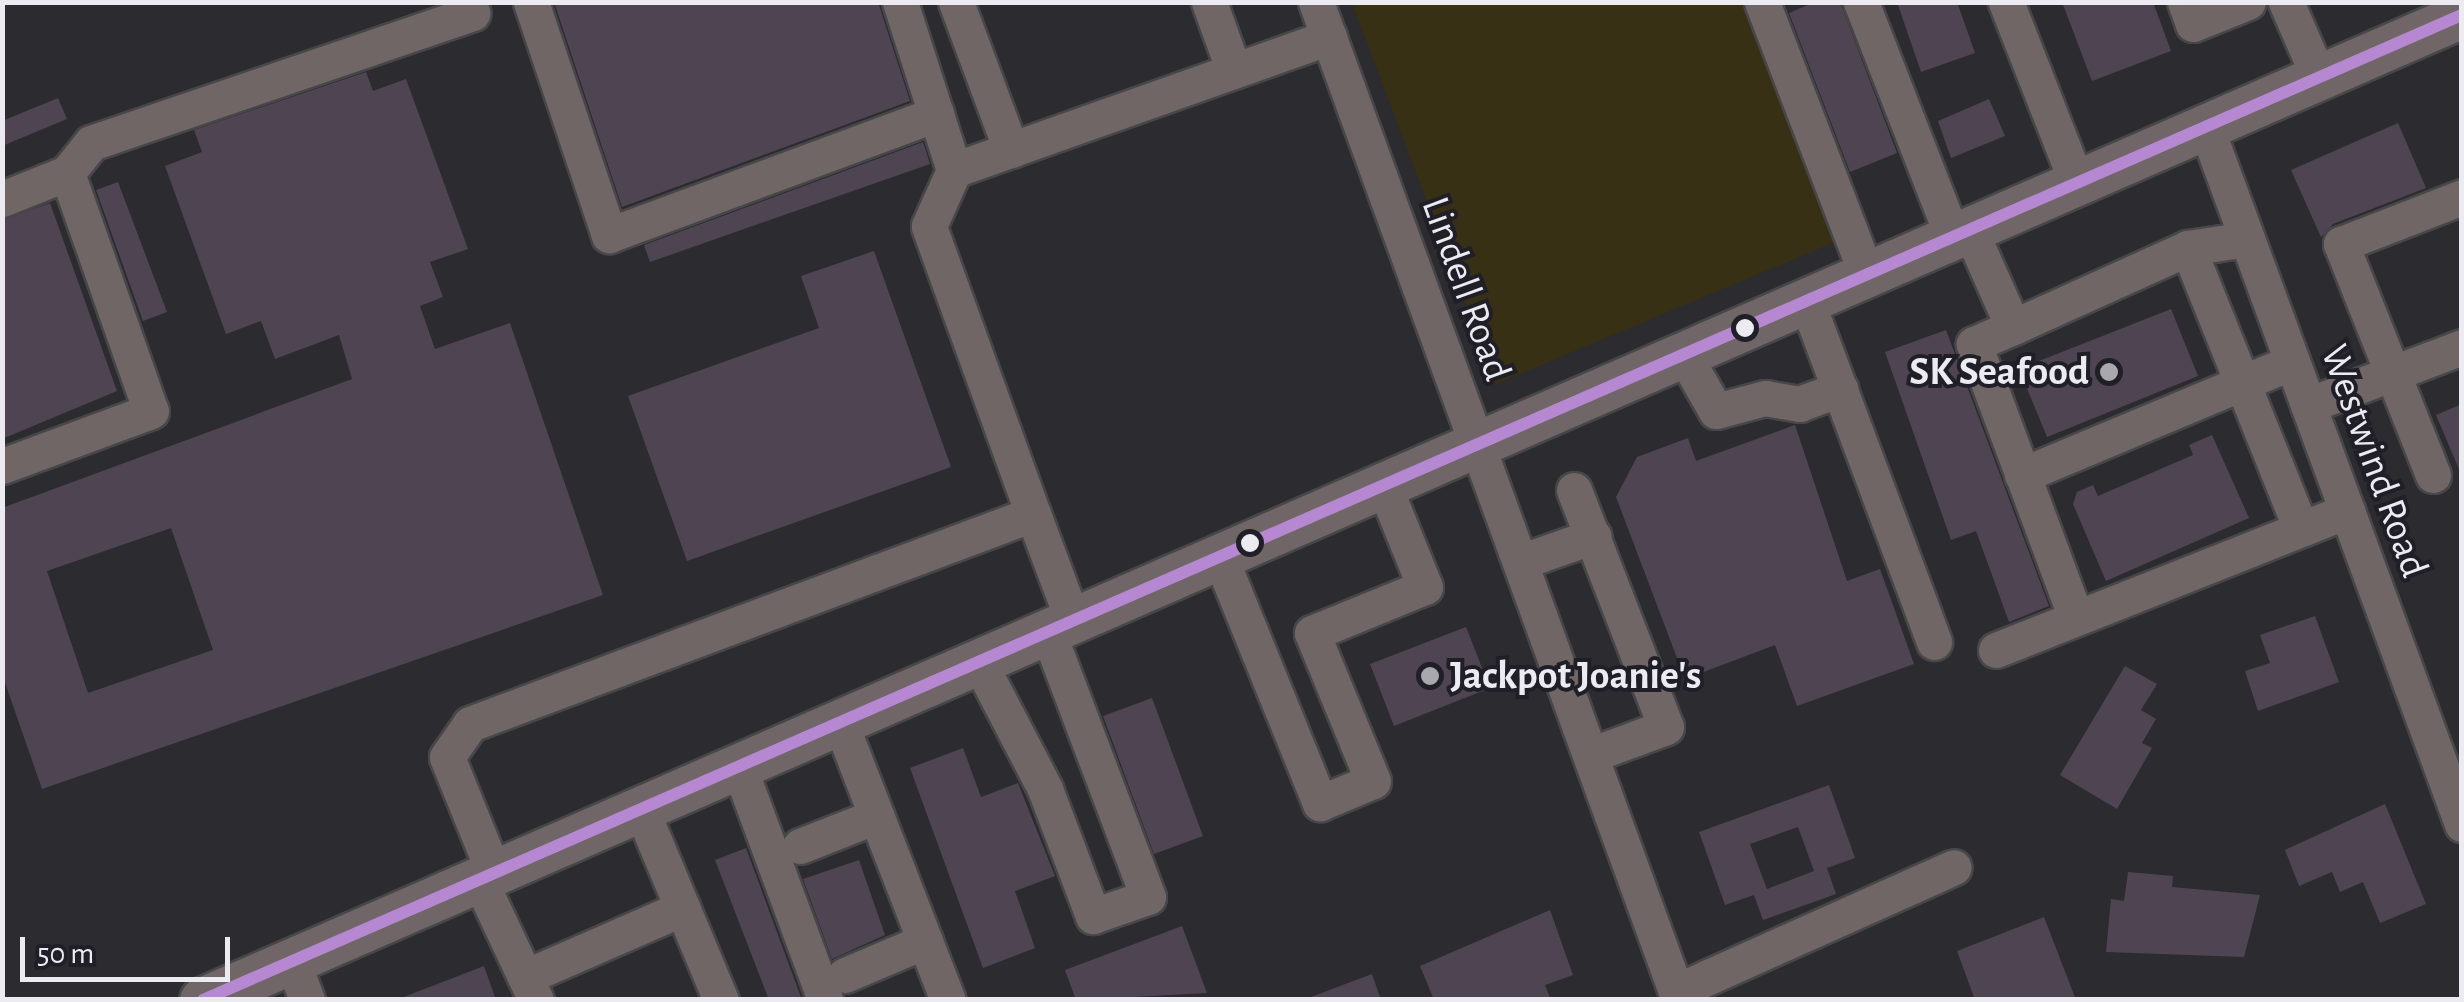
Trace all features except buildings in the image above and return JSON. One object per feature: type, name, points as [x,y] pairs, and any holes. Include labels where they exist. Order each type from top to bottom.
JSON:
[{"type":"main road","points":[[202,1000],[300,980],[486,876],[2462,15]]},
{"type":"street","points":[[530,2],[609,234],[936,114]]},
{"type":"street","points":[[900,2],[954,170],[929,226],[1032,514],[1060,627],[1148,897],[1093,916],[1045,789],[1023,760],[979,662]]},
{"type":"street","points":[[956,2],[1011,150]]},
{"type":"street","points":[[1208,2],[1234,71]]},
{"type":"street","name":"Lindell Road","points":[[1316,2],[1594,754],[1678,995]]},
{"type":"street","points":[[1762,2],[1867,275]]},
{"type":"street","points":[[1862,2],[1962,234],[2013,328]]},
{"type":"street","points":[[2006,2],[2077,183]]},
{"type":"street","points":[[2186,2],[2193,24],[2248,2]]},
{"type":"street","points":[[2286,2],[2319,78]]},
{"type":"street","points":[[2,199],[67,173],[90,143],[472,13]]},
{"type":"street","points":[[954,170],[1329,37]]},
{"type":"street","name":"Westwind Road","points":[[2206,127],[2462,824]]},
{"type":"street","points":[[2,466],[152,411],[67,173]]},
{"type":"street","points":[[2433,475],[2340,244],[2462,197]]},
{"type":"street","points":[[2076,618],[1974,344],[2188,248],[2247,239]]},
{"type":"street","points":[[2188,248],[2301,529]]},
{"type":"street","points":[[1807,302],[1934,642]]},
{"type":"street","points":[[2308,405],[2462,347]]},
{"type":"street","points":[[1684,355],[1716,411],[1765,398],[1799,404],[1840,390]]},
{"type":"street","points":[[2022,475],[2292,362]]},
{"type":"street","points":[[1259,653],[1425,587],[1384,486]]},
{"type":"street","points":[[1574,490],[1666,727],[1594,754]]},
{"type":"street","points":[[1996,650],[2346,511]]},
{"type":"street","points":[[683,908],[530,988],[486,876],[446,757],[470,724],[1032,514]]},
{"type":"street","points":[[1520,562],[1594,536]]},
{"type":"street","points":[[1220,557],[1320,802],[1373,781],[1312,633]]},
{"type":"street","points":[[840,722],[948,1000]]},
{"type":"street","points":[[739,766],[835,987],[925,941]]},
{"type":"street","points":[[641,809],[721,1000]]},
{"type":"street","points":[[800,846],[876,816]]},
{"type":"street","points":[[1678,995],[1954,867]]},
{"type":"sand","points":[[1352,3],[1746,3],[1835,242],[1496,384]]},
{"type":"transit line","points":[[203,1000],[2462,15]]},
{"type":"place","name":"SK Seafood","points":[[2109,372]]},
{"type":"place","name":"Jackpot Joanie's","points":[[1430,676]]}]
